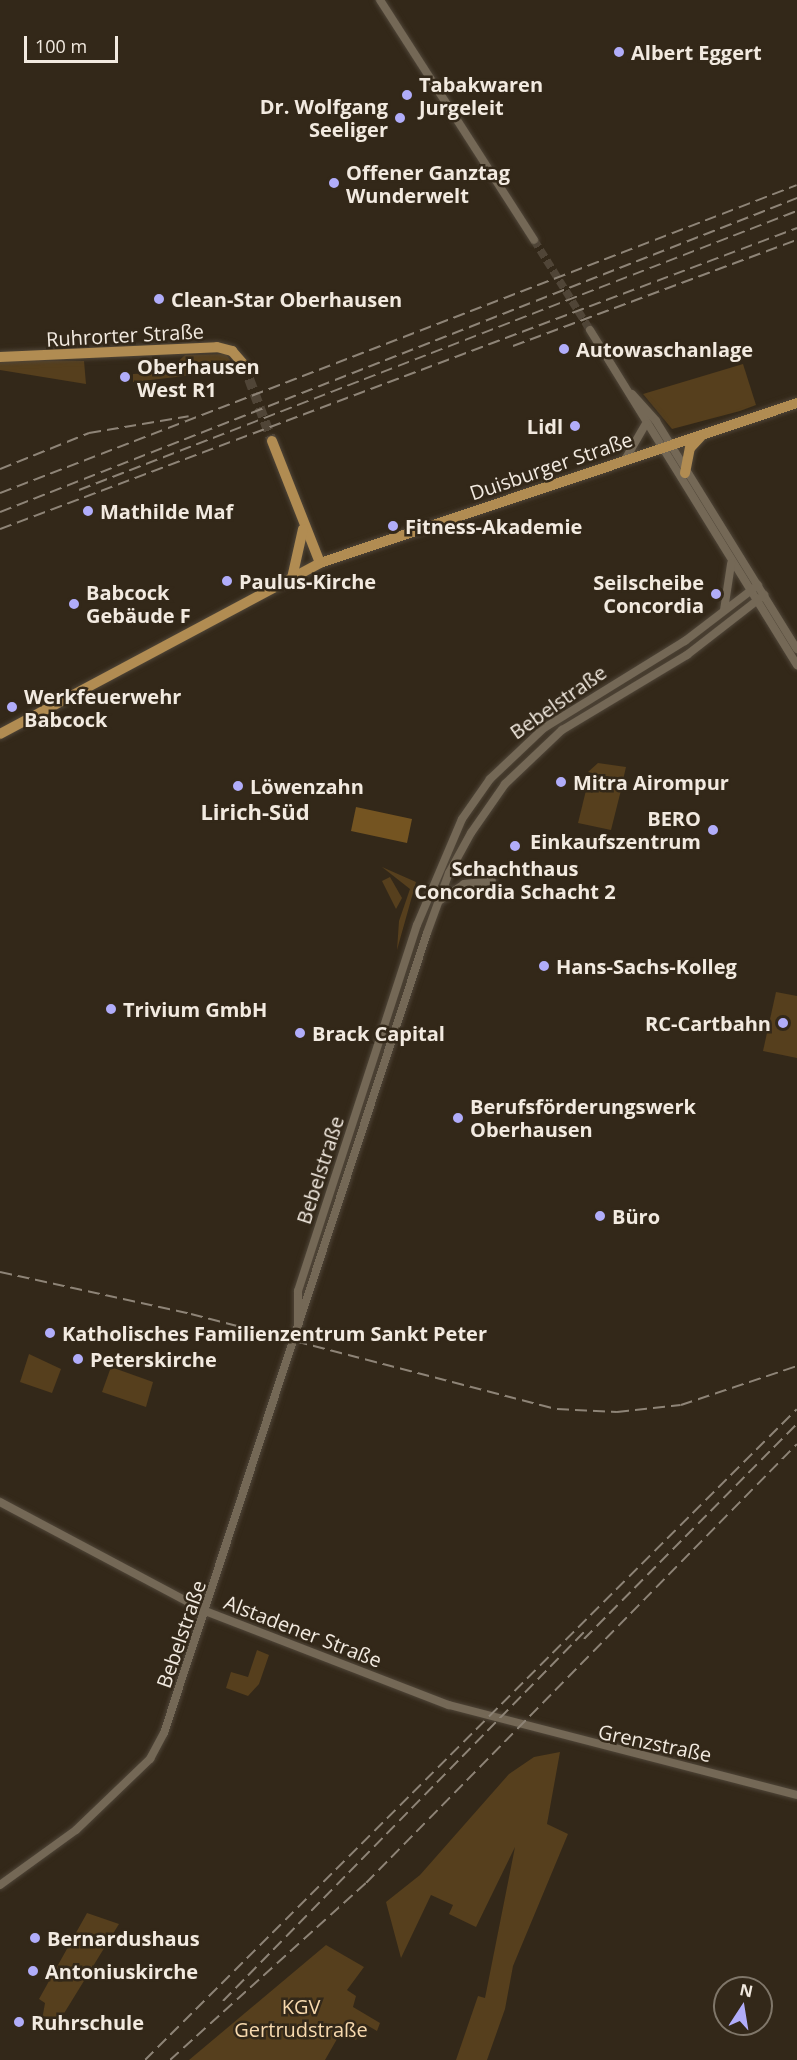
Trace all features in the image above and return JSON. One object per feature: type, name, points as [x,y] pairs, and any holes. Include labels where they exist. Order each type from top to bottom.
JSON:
[{"type":"main road","name":"Ruhrorter Straße","points":[[0,357],[217,347],[232,351],[244,365]]},
{"type":"main road","name":"Duisburger Straße","points":[[0,734],[320,562],[626,458],[797,403]]},
{"type":"main road","points":[[685,473],[690,447],[703,435]]},
{"type":"main road","points":[[272,441],[303,529],[320,562]]},
{"type":"main road","points":[[292,578],[303,529]]},
{"type":"street","points":[[380,0],[534,240]]},
{"type":"street","points":[[590,330],[646,424],[685,473],[797,649]]},
{"type":"street","points":[[625,387],[646,407],[664,447],[731,563],[797,665]]},
{"type":"street","points":[[626,458],[646,424]]},
{"type":"street","points":[[723,612],[731,563]]},
{"type":"street","name":"Bebelstraße","points":[[298,1331],[298,1291],[436,870],[473,801],[544,728],[644,667],[758,585]]},
{"type":"street","name":"Bebelstraße","points":[[0,1885],[70,1835],[150,1759],[169,1721],[439,901],[471,833],[521,767],[574,721],[640,683],[764,595]]},
{"type":"street","points":[[640,683],[644,667]]},
{"type":"street","points":[[439,901],[464,884],[492,881]]},
{"type":"street","points":[[375,1055],[385,1060]]},
{"type":"street","name":"Alstadener Straße","points":[[0,1502],[205,1611],[506,1723]]},
{"type":"street","name":"Grenzstraße","points":[[506,1723],[797,1795]]},
{"type":"green space","points":[[226,354],[237,370],[133,382],[133,374],[167,372],[185,355]]},
{"type":"green space","points":[[0,360],[84,361],[86,384],[0,370]]},
{"type":"green space","points":[[743,364],[756,405],[740,411],[672,429],[643,394]]},
{"type":"green space","points":[[598,763],[626,767],[623,780],[588,772]]},
{"type":"green space","points":[[590,774],[623,782],[611,830],[578,823]]},
{"type":"green space","points":[[382,867],[416,882],[397,950],[399,921],[410,889]]},
{"type":"green space","points":[[390,877],[402,898],[396,909],[382,881]]},
{"type":"green space","name":"RC-Cartbahn","points":[[776,992],[797,996],[797,1058],[763,1051]]},
{"type":"green space","points":[[29,1354],[61,1369],[52,1393],[20,1382]]},
{"type":"green space","points":[[111,1367],[153,1382],[146,1407],[102,1392]]},
{"type":"green space","points":[[257,1650],[269,1655],[259,1684],[248,1696],[226,1688],[231,1672],[248,1677]]},
{"type":"green space","points":[[560,1752],[547,1824],[568,1834],[513,1966],[505,2009],[487,2060],[456,2060],[478,1996],[485,1998],[515,1847],[476,1927],[449,1914],[453,1905],[431,1895],[401,1958],[386,1902],[420,1875],[509,1774],[534,1757]]},
{"type":"green space","points":[[87,1913],[119,1924],[55,2028],[42,2020],[45,2003],[39,1999]]},
{"type":"green space","name":"KGV Gertrudstraße","points":[[326,1945],[364,1967],[347,1990],[356,1996],[353,2007],[380,2023],[377,2031],[365,2024],[356,2040],[341,2032],[325,2060],[189,2060]]},
{"type":"shaded area","points":[[356,807],[412,819],[407,843],[351,831]]},
{"type":"tunnel","points":[[534,240],[590,330]]},
{"type":"tunnel","points":[[244,365],[272,441]]},
{"type":"railway","points":[[0,493],[797,185]]},
{"type":"railway","points":[[0,512],[797,198]]},
{"type":"railway","points":[[79,490],[797,211]]},
{"type":"railway","points":[[0,529],[797,228]]},
{"type":"railway","points":[[513,346],[797,240]]},
{"type":"railway","points":[[0,469],[89,433],[189,416]]},
{"type":"railway","points":[[0,1272],[191,1314],[557,1409],[617,1412],[681,1405],[797,1366]]},
{"type":"railway","points":[[145,2060],[797,1409]]},
{"type":"railway","points":[[584,1639],[797,1424]]},
{"type":"railway","points":[[170,2060],[366,1883],[797,1444]]},
{"type":"railway","points":[[223,2001],[586,1630]]},
{"type":"place","name":"Albert Eggert","points":[[619,52]]},
{"type":"place","name":"Tabakwaren Jurgeleit","points":[[407,95]]},
{"type":"place","name":"Dr. Wolfgang Seeliger","points":[[400,118]]},
{"type":"place","name":"Offener Ganztag Wunderwelt","points":[[334,183]]},
{"type":"place","name":"Clean-Star Oberhausen","points":[[159,299]]},
{"type":"place","name":"Autowaschanlage","points":[[564,349]]},
{"type":"place","name":"Oberhausen West R1","points":[[125,377]]},
{"type":"place","name":"Lidl","points":[[575,426]]},
{"type":"place","name":"Mathilde Maf","points":[[88,511]]},
{"type":"place","name":"Fitness-Akademie","points":[[393,526]]},
{"type":"place","name":"Paulus-Kirche","points":[[227,581]]},
{"type":"place","name":"Seilscheibe Concordia","points":[[716,594]]},
{"type":"place","name":"Babcock Gebäude F","points":[[74,604]]},
{"type":"place","name":"Werkfeuerwehr Babcock","points":[[12,707]]},
{"type":"place","name":"Mitra Airompur","points":[[561,782]]},
{"type":"place","name":"Löwenzahn","points":[[238,786]]},
{"type":"place","name":"BERO Einkaufszentrum","points":[[713,830]]},
{"type":"place","name":"Schachthaus Concordia Schacht 2","points":[[515,846]]},
{"type":"place","name":"Hans-Sachs-Kolleg","points":[[544,966]]},
{"type":"place","name":"Trivium GmbH","points":[[111,1009]]},
{"type":"place","name":"RC-Cartbahn","points":[[783,1023]]},
{"type":"place","name":"Brack Capital","points":[[300,1033]]},
{"type":"place","name":"Berufsförderungswerk Oberhausen","points":[[458,1118]]},
{"type":"place","name":"Büro","points":[[600,1216]]},
{"type":"place","name":"Katholisches Familienzentrum Sankt Peter","points":[[50,1333]]},
{"type":"place","name":"Peterskirche","points":[[78,1359]]},
{"type":"place","name":"Bernardushaus","points":[[35,1938]]},
{"type":"place","name":"Antoniuskirche","points":[[33,1971]]},
{"type":"place","name":"Ruhrschule","points":[[19,2022]]},
{"type":"district","name":"Lirich-Süd","points":[[255,812]]}]
